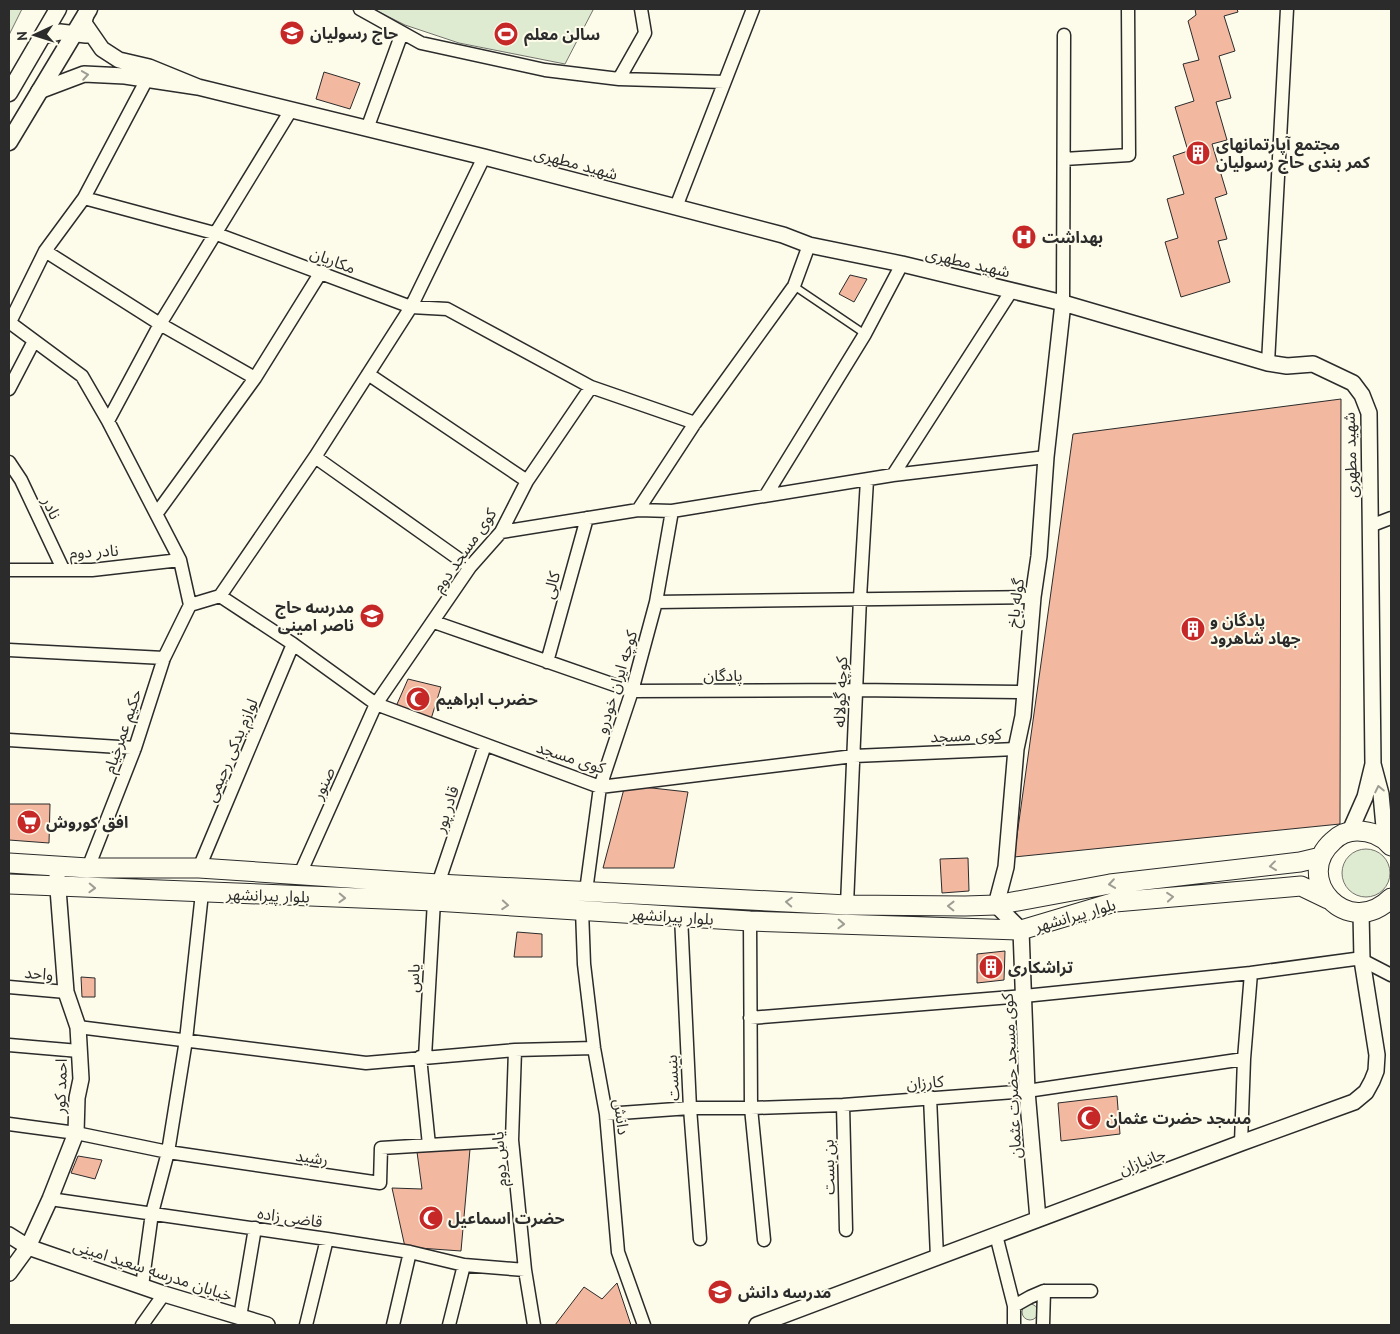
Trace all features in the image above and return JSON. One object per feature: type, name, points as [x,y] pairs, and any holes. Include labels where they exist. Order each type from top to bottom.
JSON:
[{"type":"main road","points":[[39,91],[13,86],[58,9]]},
{"type":"main road","points":[[9,142],[88,11]]},
{"type":"main road","points":[[1328,899],[1319,879],[1319,867],[1321,857],[1328,845],[1337,837],[1350,831],[1366,831],[1389,842]]},
{"type":"main road","name":"بلوار پیرانشهر","points":[[9,884],[202,893],[586,891],[847,905],[996,905],[1110,884],[1300,862],[1321,857]]},
{"type":"main road","name":"بلوار پیرانشهر","points":[[9,863],[88,868],[199,868],[300,874],[436,893],[582,910],[750,921],[1020,930],[1115,902],[1300,886],[1328,899],[1340,908],[1352,912],[1361,912]]},
{"type":"main road","points":[[1361,912],[1376,909],[1391,898]]},
{"type":"street","points":[[360,9],[421,43],[545,70],[619,80],[724,82]]},
{"type":"street","points":[[619,80],[645,33],[641,9]]},
{"type":"street","points":[[676,208],[753,9]]},
{"type":"street","points":[[1064,159],[1129,155],[1128,9]]},
{"type":"street","points":[[1268,363],[1287,9]]},
{"type":"street","points":[[88,11],[84,23],[102,50]]},
{"type":"street","points":[[42,36],[60,32],[92,35],[102,50],[119,60],[149,67],[198,87]]},
{"type":"street","points":[[367,130],[402,32]]},
{"type":"street","points":[[1063,303],[1064,35]]},
{"type":"street","points":[[39,91],[84,74],[125,76],[198,87]]},
{"type":"street","points":[[147,79],[84,198],[46,251],[9,322],[82,376],[108,421],[180,560],[190,605],[220,596],[315,457],[411,307],[484,157]]},
{"type":"street","name":"شهید مطهری","points":[[198,87],[367,130],[484,157],[783,235],[809,245],[902,264],[1063,303],[1268,363],[1287,366],[1313,364],[1353,383],[1362,395],[1369,413],[1373,764]]},
{"type":"street","points":[[108,421],[160,324],[291,110]]},
{"type":"street","name":"مکاریان","points":[[84,198],[214,233],[411,307],[447,309],[591,388],[695,423]]},
{"type":"street","points":[[638,510],[695,423],[794,286],[809,245]]},
{"type":"street","points":[[46,251],[160,324],[255,378]]},
{"type":"street","points":[[766,495],[865,334],[902,264]]},
{"type":"street","points":[[157,513],[255,378],[321,272]]},
{"type":"street","points":[[893,475],[1012,290]]},
{"type":"street","name":"گوله باخ","points":[[996,905],[1006,867],[1016,749],[1023,716],[1033,597],[1039,556],[1046,457],[1063,303]]},
{"type":"street","points":[[9,389],[34,341]]},
{"type":"street","points":[[368,374],[527,481]]},
{"type":"street","name":"کوی مسجد دوم","points":[[376,704],[470,567],[501,532],[527,481],[591,388]]},
{"type":"street","points":[[315,457],[470,567]]},
{"type":"street","points":[[501,532],[638,510],[672,511],[893,475],[1046,457]]},
{"type":"street","name":"نادر","points":[[9,462],[21,480],[63,569]]},
{"type":"street","name":"کوچه گولاله","points":[[847,905],[867,480]]},
{"type":"street","name":"کوچه ایران خودرو","points":[[586,891],[600,787],[632,691],[656,602],[672,511]]},
{"type":"street","name":"کالی","points":[[547,662],[587,518]]},
{"type":"street","points":[[1370,526],[1391,518]]},
{"type":"street","name":"نادر دوم","points":[[9,570],[92,570],[180,560]]},
{"type":"street","name":"کوی مسجد","points":[[220,596],[293,644],[376,704],[600,787],[854,756],[1016,749]]},
{"type":"street","points":[[656,602],[1033,597]]},
{"type":"street","name":"حکیم عمرخیام","points":[[88,868],[135,748],[164,658],[190,605]]},
{"type":"street","name":"پادگان","points":[[434,622],[632,691],[856,690],[1024,692]]},
{"type":"street","name":"لوازم یدکی رحیمی","points":[[199,868],[293,644]]},
{"type":"street","points":[[9,650],[164,658]]},
{"type":"street","name":"صنور","points":[[300,874],[376,704]]},
{"type":"street","points":[[9,740],[135,748]]},
{"type":"street","name":"قادر پور","points":[[436,893],[485,745]]},
{"type":"street","points":[[1350,831],[1364,797],[1373,764]]},
{"type":"street","points":[[1373,764],[1381,794],[1389,842]]},
{"type":"street","name":"احمد کور","points":[[9,1273],[28,1248],[76,1133],[77,1098],[81,1080],[78,1027],[66,992],[57,866]]},
{"type":"street","points":[[142,1286],[152,1213],[168,1152],[186,1040],[202,893]]},
{"type":"street","name":"یاس","points":[[429,1145],[422,1057],[436,893]]},
{"type":"street","points":[[996,905],[1020,930]]},
{"type":"street","name":"دانش","points":[[582,910],[584,964],[594,1048],[606,1114],[618,1252],[644,1325]]},
{"type":"street","name":"جانبازان","points":[[756,1325],[1354,1102],[1366,1092],[1376,1071],[1377,1055],[1362,960],[1361,912]]},
{"type":"street","name":"بنبست","points":[[681,916],[690,1108],[700,1239]]},
{"type":"street","points":[[750,921],[751,1108],[764,1240]]},
{"type":"street","name":"کوی مسجد حضرت عثمان","points":[[1020,930],[1027,1091],[1038,1219]]},
{"type":"street","points":[[750,1018],[1024,996],[1355,959],[1362,960],[1391,975]]},
{"type":"street","points":[[1241,1143],[1244,1059],[1251,972]]},
{"type":"street","name":"واحد","points":[[9,987],[66,992]]},
{"type":"street","points":[[78,1027],[366,1063],[515,1050],[594,1048]]},
{"type":"street","points":[[9,1045],[79,1051]]},
{"type":"street","name":"یاس دوم","points":[[515,1050],[512,1140],[525,1270],[534,1325]]},
{"type":"street","name":"کارزان","points":[[606,1114],[690,1108],[843,1105],[1027,1091],[1244,1059]]},
{"type":"street","points":[[930,1097],[937,1257]]},
{"type":"street","name":"بن بست","points":[[843,1105],[846,1230]]},
{"type":"street","name":"رشید","points":[[9,1124],[76,1133],[168,1152],[380,1183],[381,1148],[512,1140]]},
{"type":"street","name":"قاضی زاده","points":[[50,1199],[410,1252],[464,1265],[525,1270]]},
{"type":"street","points":[[253,1322],[255,1228]]},
{"type":"street","name":"خیابان مدرسه سعید امینی","points":[[9,1235],[28,1248],[253,1322]]},
{"type":"street","points":[[996,1235],[1014,1306],[1014,1325]]},
{"type":"street","points":[[306,1325],[327,1239]]},
{"type":"street","points":[[393,1325],[410,1252]]},
{"type":"street","points":[[449,1325],[464,1265]]},
{"type":"street","points":[[1014,1306],[1044,1291],[1092,1290]]},
{"type":"street","points":[[1042,1325],[1044,1291]]},
{"type":"street","points":[[142,1325],[164,1294]]},
{"type":"lane","points":[[794,286],[865,334]]},
{"type":"green space","points":[[9,9],[22,9],[9,35]]},
{"type":"green space","name":"سالن معلم","points":[[373,9],[593,10],[565,64],[459,43],[405,25]]},
{"type":"green space","points":[[1366,849],[1375,851],[1383,856],[1388,864],[1390,873],[1388,882],[1383,890],[1375,895],[1366,897],[1357,895],[1349,890],[1344,882],[1342,873],[1344,864],[1349,856],[1357,851]]},
{"type":"green space","points":[[1030,1304],[1036,1306],[1038,1312],[1036,1318],[1030,1320],[1024,1318],[1022,1312],[1024,1306]]},
{"type":"building","name":"مجتمع آپارتمانهای کمر بندی حاج رسولیان","points":[[1195,9],[1237,9],[1238,12],[1224,16],[1235,51],[1219,56],[1231,98],[1216,102],[1227,140],[1212,144],[1227,194],[1215,198],[1227,239],[1218,241],[1230,282],[1181,297],[1165,242],[1178,238],[1167,199],[1184,194],[1173,156],[1188,151],[1175,107],[1194,101],[1183,64],[1199,60],[1188,21],[1196,15]]},
{"type":"building","points":[[324,72],[360,83],[350,109],[316,99]]},
{"type":"building","points":[[850,275],[867,279],[854,302],[839,294]]},
{"type":"building","name":"پادگان و جهاد شاهرود","points":[[1341,399],[1340,824],[1014,857],[1073,434]]},
{"type":"building","name":"حضرب ابراهیم","points":[[408,679],[441,687],[431,719],[394,711]]},
{"type":"building","points":[[625,785],[688,792],[674,868],[603,868]]},
{"type":"building","name":"افق کوروش","points":[[9,804],[50,804],[49,843],[9,840]]},
{"type":"building","points":[[968,858],[969,891],[942,893],[940,859]]},
{"type":"building","points":[[517,932],[542,934],[542,957],[514,957]]},
{"type":"building","name":"تراشکاری","points":[[1005,951],[1004,980],[977,983],[977,954]]},
{"type":"building","points":[[81,977],[95,978],[95,997],[82,997]]},
{"type":"building","name":"مسجد حضرت عثمان","points":[[1117,1096],[1120,1134],[1061,1141],[1058,1103]]},
{"type":"building","name":"حضرت اسماعیل","points":[[470,1149],[461,1251],[405,1247],[392,1188],[422,1189],[417,1152]]},
{"type":"building","points":[[78,1156],[102,1160],[95,1179],[71,1173]]},
{"type":"building","points":[[617,1283],[631,1325],[555,1325],[584,1287],[602,1299]]},
{"type":"place","name":"حاج رسولیان","points":[[292,33]]},
{"type":"place","name":"سالن معلم","points":[[506,34]]},
{"type":"place","name":"مجتمع آپارتمانهای کمر بندی حاج رسولیان","points":[[1198,153]]},
{"type":"place","name":"بهداشت","points":[[1024,237]]},
{"type":"place","name":"مدرسه حاج ناصر امینی","points":[[372,616]]},
{"type":"place","name":"پادگان و جهاد شاهرود","points":[[1193,629]]},
{"type":"place","name":"حضرب ابراهیم","points":[[418,699]]},
{"type":"place","name":"افق کوروش","points":[[29,822]]},
{"type":"place","name":"تراشکاری","points":[[991,967]]},
{"type":"place","name":"مسجد حضرت عثمان","points":[[1089,1118]]},
{"type":"place","name":"حضرت اسماعیل","points":[[431,1218]]},
{"type":"place","name":"مدرسه دانش","points":[[720,1292]]}]
